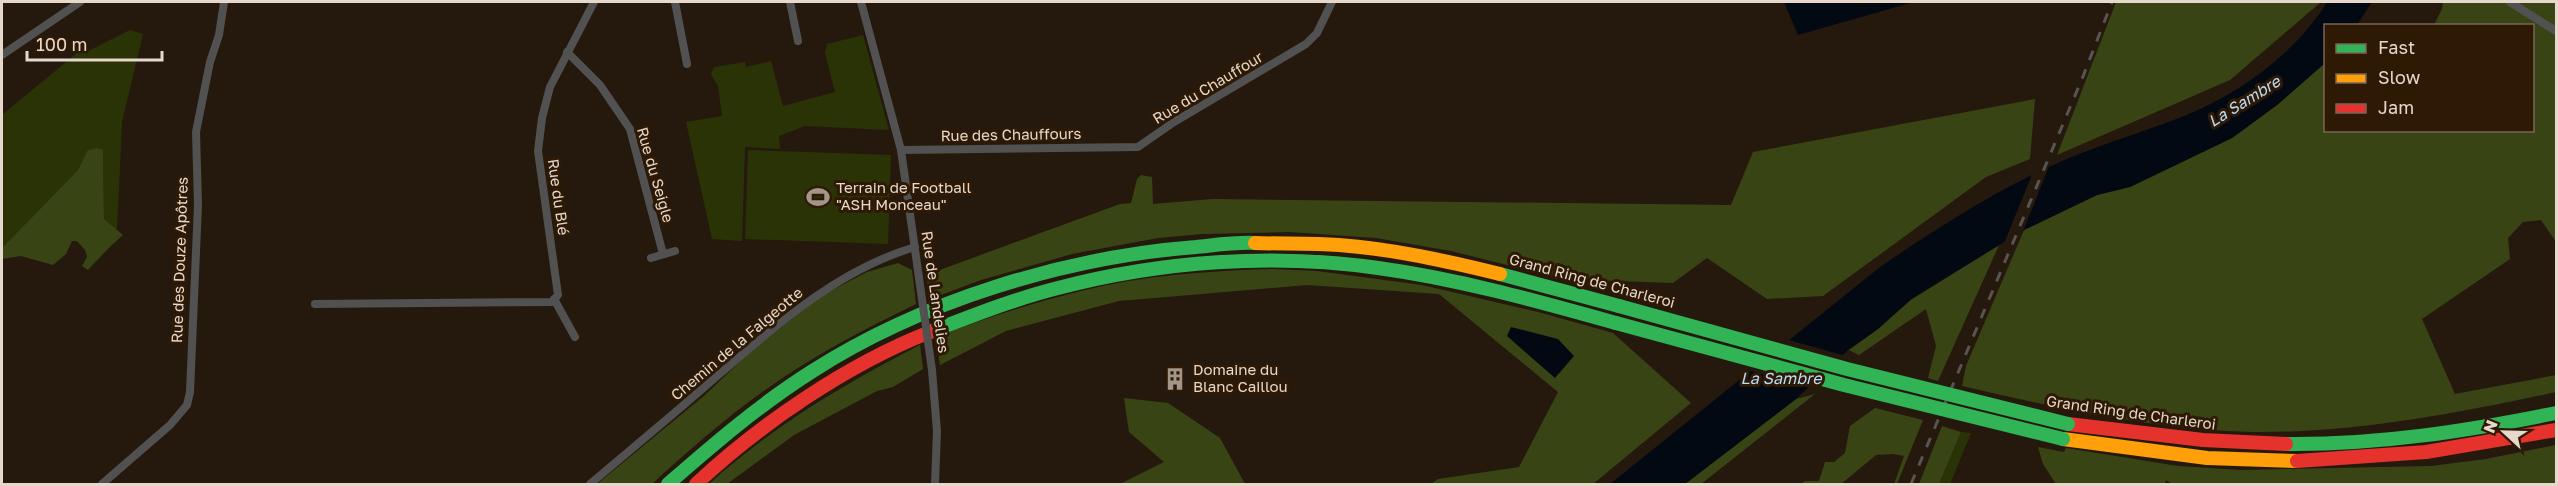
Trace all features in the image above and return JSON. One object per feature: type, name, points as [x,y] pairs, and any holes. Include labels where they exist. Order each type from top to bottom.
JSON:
[{"type":"highway","name":"Grand Ring de Charleroi","points":[[668,484],[748,415],[817,368],[889,329],[967,295],[1038,273],[1105,258],[1195,245],[1264,242],[1340,245],[1419,256],[1485,270],[1847,369],[2068,424],[2223,442],[2292,444],[2397,439],[2510,423],[2556,413]]},
{"type":"highway","points":[[696,484],[759,430],[830,383],[898,346],[971,314],[1043,291],[1108,276],[1181,265],[1265,260],[1341,264],[1415,273],[1481,287],[1931,408],[2063,440],[2148,452],[2221,459],[2293,461],[2375,458],[2448,451],[2556,430]]},
{"type":"street","points":[[2,55],[80,2]]},
{"type":"street","name":"Rue des Douze Apôtres","points":[[102,484],[170,425],[187,405],[190,392],[198,205],[196,132],[210,62],[219,34],[224,2]]},
{"type":"street","name":"Rue du Blé","points":[[575,337],[555,299],[558,295],[538,151],[542,118],[550,87],[594,2]]},
{"type":"street","points":[[675,2],[687,64]]},
{"type":"street","points":[[790,2],[798,41]]},
{"type":"street","name":"Rue de Landelies","points":[[861,2],[901,150],[932,370],[937,431],[935,484]]},
{"type":"street","name":"Rue du Chauffour","points":[[1121,147],[1138,147],[1146,143],[1174,122],[1306,44],[1317,33],[1332,2]]},
{"type":"street","points":[[2510,2],[2556,31]]},
{"type":"street","name":"Rue du Seigle","points":[[567,52],[600,85],[630,129],[663,254]]},
{"type":"street","name":"Rue des Chauffours","points":[[901,150],[1121,147]]},
{"type":"street","name":"Chemin de la Falgeotte","points":[[590,484],[755,344],[812,299],[863,267],[915,247]]},
{"type":"street","points":[[651,258],[675,251]]},
{"type":"street","points":[[315,304],[552,302],[555,299]]},
{"type":"green space","points":[[2116,2],[2321,2],[2230,80],[2057,155]]},
{"type":"green space","points":[[2443,2],[2556,2],[2556,242],[2541,220],[2523,222],[2508,238],[2510,259],[2422,319],[2455,394],[2556,375],[2556,392],[2406,420],[2330,429],[2254,432],[2144,422],[2070,410],[1962,386],[1966,366],[2024,230],[2097,195],[2130,187],[2232,138],[2277,105],[2324,64],[2324,132],[2534,132],[2534,24],[2434,24]]},
{"type":"green space","points":[[130,30],[143,34],[122,122],[117,230],[104,219],[103,150],[87,151],[78,170],[2,248],[2,115],[77,53],[84,53]]},
{"type":"green space","points":[[863,35],[889,130],[805,126],[779,136],[780,149],[745,147],[742,241],[712,239],[686,122],[722,116],[718,86],[711,74],[714,67],[745,62],[746,67],[771,61],[783,106],[835,92],[825,53],[827,44]]},
{"type":"green space","points":[[2035,99],[2030,159],[1986,177],[1823,296],[1767,299],[1707,258],[1673,283],[1563,279],[1451,251],[1376,238],[1290,232],[1202,234],[1158,238],[1072,254],[981,280],[930,299],[926,275],[1120,204],[1131,203],[1137,179],[1141,175],[1152,177],[1153,204],[1212,199],[1731,205],[1753,152]]},
{"type":"green space","points":[[96,148],[103,150],[104,219],[123,235],[88,270],[82,266],[87,257],[85,250],[77,241],[72,241],[66,254],[53,265],[21,256],[2,259],[2,248],[78,170],[87,151]]},
{"type":"green space","name":"Terrain de Football \"ASH Monceau\"","points":[[748,150],[891,155],[888,244],[745,239]]},
{"type":"green space","points":[[1999,245],[1938,381],[1928,378],[1936,346],[1926,309],[1859,355],[1849,350],[1878,329],[1911,300]]},
{"type":"green space","points":[[898,263],[912,270],[916,304],[840,343],[785,376],[723,422],[652,484],[597,484],[705,395],[748,354],[821,296],[867,272]]},
{"type":"green space","points":[[1273,269],[1317,271],[1422,285],[1538,312],[1613,333],[1691,403],[1593,484],[1431,484],[1438,479],[1519,467],[1558,392],[1439,294],[1307,285],[1119,301],[1006,331],[940,365],[936,337],[1044,301],[1081,291],[1153,278]]},
{"type":"green space","points":[[920,345],[923,369],[893,387],[877,391],[794,435],[727,484],[709,484],[758,443],[810,407]]},
{"type":"green space","points":[[1815,394],[1701,484],[1685,484],[1796,399]]},
{"type":"green space","points":[[1124,398],[1168,403],[1220,438],[1245,484],[1120,484],[1164,462],[1129,432]]},
{"type":"green space","points":[[1875,408],[1923,420],[1897,484],[1894,484],[1904,456],[1893,454],[1876,455],[1841,484],[1801,484],[1805,481],[1819,481],[1825,462],[1834,462],[1845,453],[1850,426]]},
{"type":"green space","points":[[1942,426],[1961,432],[1939,484],[1919,484]]},
{"type":"green space","points":[[1961,432],[1971,433],[1950,484],[1939,484]]},
{"type":"green space","points":[[2556,445],[2556,484],[2172,484],[2166,480],[2165,484],[2056,484],[2043,464],[2038,447],[2064,452],[2066,448],[2178,466],[2241,470],[2431,466],[2486,459]]},
{"type":"water","points":[[1784,2],[1914,2],[1798,35]]},
{"type":"water","name":"La Sambre","points":[[2327,2],[2372,2],[2358,24],[2324,24],[2324,64],[2277,105],[2232,138],[2130,187],[2097,195],[2024,230],[1911,299],[1878,329],[1848,350],[1796,399],[1685,484],[1610,484],[1880,267],[1948,222],[2044,169],[2205,107],[2264,70],[2283,55],[2314,21]]},
{"type":"water","points":[[1511,327],[1558,339],[1574,356],[1555,378],[1507,336]]},
{"type":"pier","points":[[2050,164],[2021,236],[2003,246],[2033,172]]},
{"type":"pier","points":[[1785,339],[1846,356],[1812,388],[1747,370]]},
{"type":"railway","points":[[1911,484],[2082,79],[2112,2]]},
{"type":"traffic: fast","points":[[668,484],[755,411],[811,372],[899,324],[947,304],[1046,272],[1096,261],[1147,252],[1255,243]]},
{"type":"traffic: fast","points":[[930,332],[1025,297],[1097,279],[1177,266],[1258,261],[1338,263],[1438,278],[1498,291],[1616,323]]},
{"type":"traffic: fast","points":[[1500,274],[1619,306]]},
{"type":"traffic: fast","points":[[1619,306],[1847,369],[2068,424]]},
{"type":"traffic: fast","points":[[1616,323],[1844,385],[2063,439]]},
{"type":"traffic: fast","points":[[2286,444],[2320,444],[2422,436],[2556,413]]},
{"type":"traffic: slow","points":[[1255,243],[1328,244],[1379,249],[1500,274]]},
{"type":"traffic: slow","points":[[2063,439],[2207,458],[2297,461]]},
{"type":"traffic: jam","points":[[696,484],[748,439],[806,398],[868,361],[930,332]]},
{"type":"traffic: jam","points":[[2068,424],[2203,440],[2286,444]]},
{"type":"traffic: jam","points":[[2297,461],[2426,452],[2556,430]]},
{"type":"place","name":"Terrain de Football \"ASH Monceau\"","points":[[818,197]]},
{"type":"place","name":"Domaine du Blanc Caillou","points":[[1175,379]]}]
